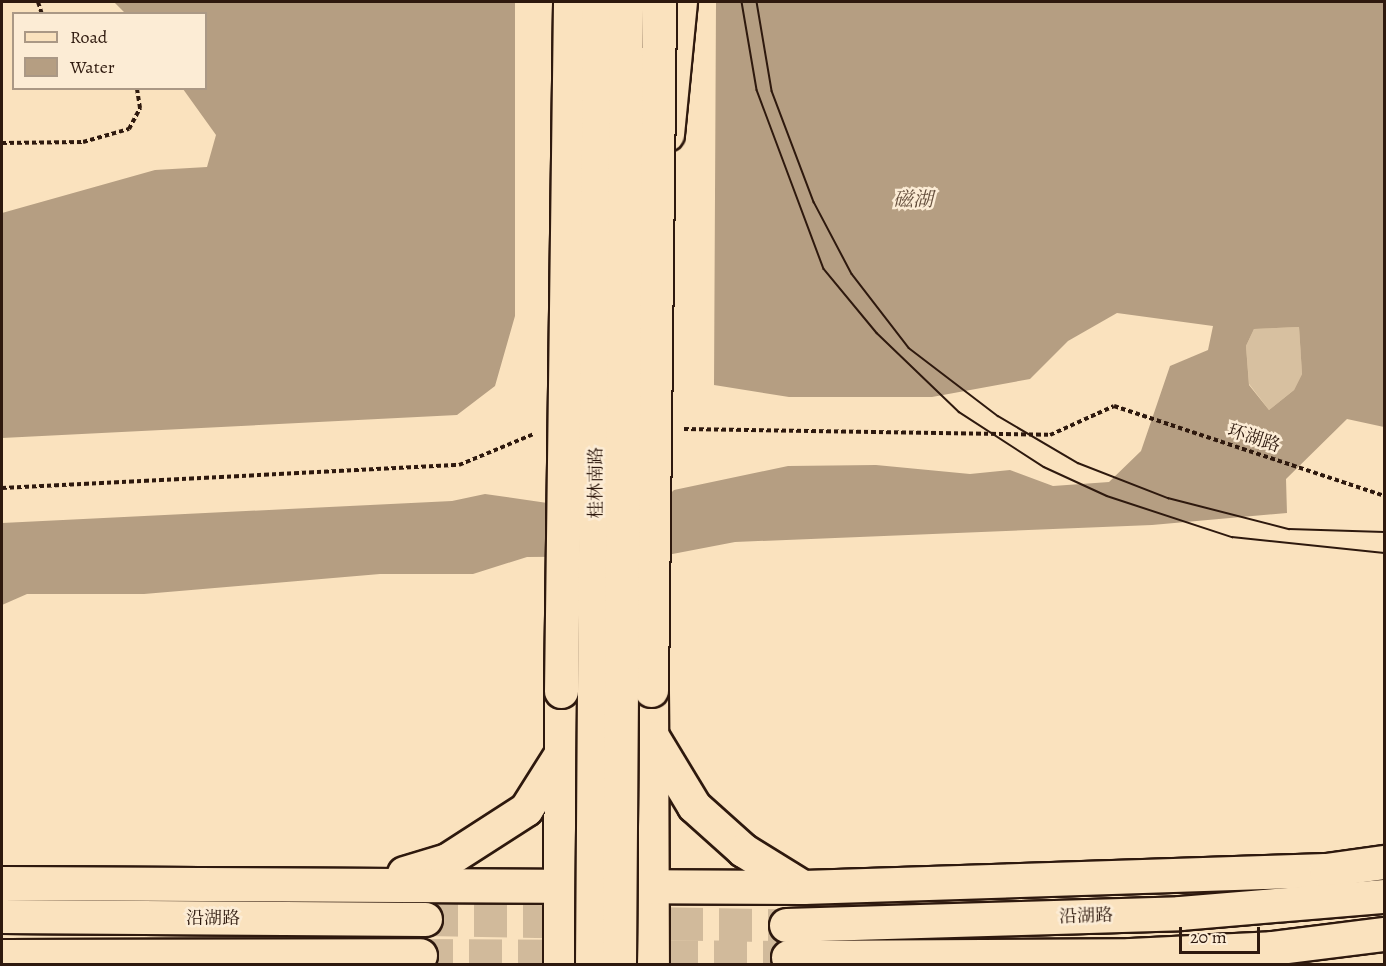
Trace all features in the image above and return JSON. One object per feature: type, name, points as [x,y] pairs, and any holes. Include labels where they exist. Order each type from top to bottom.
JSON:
[{"type":"main road","points":[[560,964],[561,692],[570,2]]},
{"type":"main road","name":"桂林南路","points":[[592,964],[599,2]]},
{"type":"main road","name":"桂林南路","points":[[618,964],[626,2]]},
{"type":"main road","points":[[652,964],[653,738],[651,690],[659,2]]},
{"type":"main road","points":[[656,204],[675,86],[680,2]]},
{"type":"main road","points":[[653,738],[694,806],[743,850],[803,887]]},
{"type":"main road","points":[[374,882],[447,860],[526,809],[562,752]]},
{"type":"main road","points":[[2,883],[374,882],[803,887],[1326,870],[1384,862]]},
{"type":"main road","name":"沿湖路","points":[[786,925],[1180,912],[1384,896]]},
{"type":"main road","name":"沿湖路","points":[[2,916],[425,919]]},
{"type":"main road","points":[[788,957],[1130,955],[1271,948],[1384,934]]},
{"type":"main road","name":"沿湖路","points":[[2,956],[420,955]]},
{"type":"path","points":[[2,143],[83,142],[129,129],[140,108],[137,90]]},
{"type":"path","name":"环湖路","points":[[1114,406],[1384,496]]},
{"type":"shaded area","points":[[1299,327],[1302,374],[1294,390],[1269,410],[1249,384],[1246,346],[1254,329]]},
{"type":"water","points":[[114,2],[515,2],[515,316],[495,386],[457,415],[2,438],[2,213],[155,170],[207,167],[216,135],[184,90],[207,90],[207,12],[124,12]]},
{"type":"water","name":"磁湖","points":[[716,2],[1384,2],[1384,427],[1347,419],[1286,479],[1287,513],[1152,525],[735,542],[662,556],[527,557],[473,574],[380,574],[144,594],[27,594],[2,605],[2,523],[452,501],[485,494],[568,506],[657,506],[674,490],[788,466],[876,465],[970,474],[1010,470],[1053,486],[1109,482],[1141,451],[1170,366],[1208,350],[1213,326],[1117,313],[1068,341],[1030,379],[932,397],[789,397],[714,385]],"holes":[[[1299,327],[1302,374],[1294,390],[1269,410],[1249,385],[1246,346],[1254,329]]]},
{"type":"tunnel","points":[[425,919],[786,925]]},
{"type":"tunnel","points":[[420,955],[788,957]]},
{"type":"tram line","points":[[742,2],[757,90],[824,269],[877,333],[959,412],[1044,467],[1107,496],[1232,537],[1384,553]]},
{"type":"tram line","points":[[757,2],[772,91],[814,202],[852,274],[909,348],[998,416],[1078,463],[1168,498],[1289,529],[1384,532]]}]
